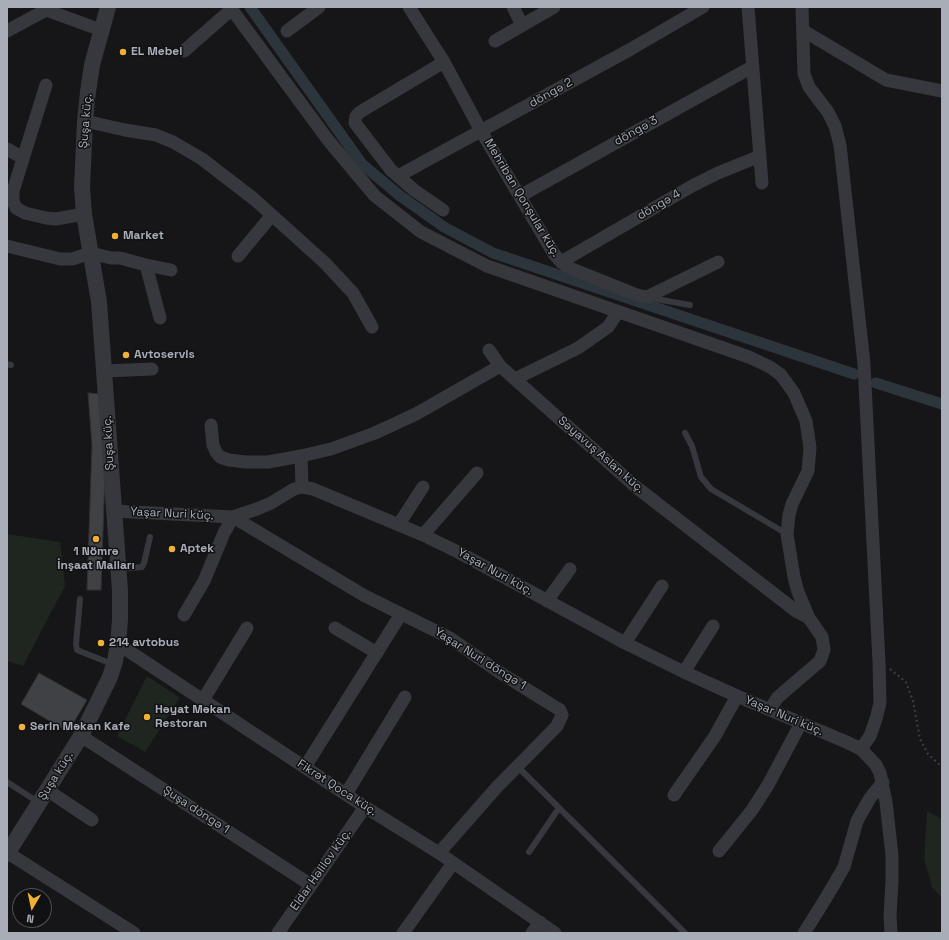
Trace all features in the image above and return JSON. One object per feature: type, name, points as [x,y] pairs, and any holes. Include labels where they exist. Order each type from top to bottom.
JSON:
[{"type":"street","name":"Şuşa küç.","points":[[9,845],[44,796],[81,736],[114,665],[118,644],[120,620],[118,569],[105,371],[99,302],[84,214],[82,188],[85,120],[92,65],[108,7]]},
{"type":"street","points":[[287,31],[319,7]]},
{"type":"street","points":[[513,7],[522,25]]},
{"type":"street","points":[[495,41],[554,7]]},
{"type":"street","name":"döngə 2","points":[[398,176],[624,53],[703,7]]},
{"type":"street","points":[[748,7],[762,183]]},
{"type":"street","points":[[802,7],[804,31],[804,74],[809,87],[828,112],[835,126],[840,145],[864,364],[880,703],[870,736],[861,749],[876,765],[883,782],[892,855],[890,916],[891,933]]},
{"type":"street","points":[[7,31],[47,8],[101,30]]},
{"type":"street","points":[[184,51],[231,8],[328,140],[375,196],[415,228],[486,266],[749,357],[770,367],[780,375],[794,393],[806,421],[810,448],[808,471],[792,504],[787,534],[794,577],[798,592],[809,618]]},
{"type":"street","name":"Mehriban Qonşular küç.","points":[[415,9],[481,131],[554,254],[561,262],[572,269],[637,295],[647,297]]},
{"type":"street","points":[[804,31],[886,80],[942,91]]},
{"type":"street","points":[[443,210],[414,190],[391,170],[355,123],[356,116],[360,112],[444,62]]},
{"type":"street","name":"döngə 3","points":[[520,196],[752,66]]},
{"type":"street","points":[[46,85],[13,191],[13,201],[16,208],[26,213],[56,219],[84,214]]},
{"type":"street","points":[[85,120],[125,130],[156,135],[173,142],[202,159],[254,199],[325,263],[353,293],[372,327]]},
{"type":"street","points":[[7,150],[23,158]]},
{"type":"street","name":"döngə 4","points":[[561,262],[692,186],[718,173],[760,156]]},
{"type":"street","points":[[238,256],[272,215]]},
{"type":"street","points":[[7,246],[60,259],[72,260],[91,253],[171,270]]},
{"type":"street","points":[[647,297],[718,262]]},
{"type":"street","points":[[146,265],[160,318]]},
{"type":"street","points":[[515,379],[578,348],[608,327],[618,312]]},
{"type":"street","name":"Səyavuş Aslan küç.","points":[[489,350],[500,366],[636,487],[796,611],[809,618],[822,637],[824,650],[820,661],[777,698],[770,710]]},
{"type":"street","points":[[211,425],[213,445],[220,457],[229,460],[246,462],[268,462],[301,456],[331,449],[375,433],[416,414],[500,366]]},
{"type":"street","points":[[105,371],[152,369]]},
{"type":"street","points":[[301,456],[302,487]]},
{"type":"street","points":[[423,535],[477,473]]},
{"type":"street","name":"Yaşar Nuri küç.","points":[[113,510],[232,517],[258,509],[294,488],[302,487],[313,489],[399,524],[458,552],[625,643],[684,672],[861,749]]},
{"type":"street","points":[[399,524],[423,487]]},
{"type":"street","points":[[184,615],[204,581],[232,517]]},
{"type":"street","name":"Yaşar Nuri döngə 1","points":[[232,517],[364,596],[450,638],[499,672],[560,710],[562,715],[558,726],[517,766],[439,853]]},
{"type":"street","points":[[547,601],[570,569]]},
{"type":"street","points":[[625,643],[662,586]]},
{"type":"street","points":[[306,767],[401,614]]},
{"type":"street","points":[[684,672],[713,626]]},
{"type":"street","points":[[203,700],[247,628]]},
{"type":"street","points":[[335,628],[377,653]]},
{"type":"street","name":"Fikrət Qoca küç.","points":[[118,644],[306,767],[364,807],[439,853],[555,933]]},
{"type":"street","points":[[674,795],[715,736],[737,696]]},
{"type":"street","points":[[346,794],[405,697]]},
{"type":"street","points":[[719,851],[752,810],[768,785],[801,723]]},
{"type":"street","name":"Şuşa döngə 1","points":[[81,736],[311,885]]},
{"type":"street","points":[[804,933],[844,867],[857,821],[870,798],[883,782]]},
{"type":"street","points":[[44,796],[92,820]]},
{"type":"street","name":"Eldar Həlilov küç.","points":[[278,933],[364,807]]},
{"type":"street","points":[[9,845],[134,933]]},
{"type":"street","points":[[403,933],[452,863]]},
{"type":"street","points":[[532,933],[540,922]]},
{"type":"lane","points":[[647,297],[690,305]]},
{"type":"lane","points":[[685,433],[692,446],[701,477],[711,489],[787,534]]},
{"type":"lane","points":[[118,569],[142,567],[150,537]]},
{"type":"lane","points":[[80,600],[76,644],[77,650],[114,665]]},
{"type":"lane","points":[[517,766],[685,933]]},
{"type":"lane","points":[[7,782],[44,796]]},
{"type":"lane","points":[[529,852],[559,808]]},
{"type":"path","points":[[879,662],[906,682],[913,701],[920,739],[928,754],[942,767]]},
{"type":"shaded area","points":[[7,534],[60,542],[65,586],[23,666],[7,661]]},
{"type":"shaded area","points":[[147,676],[180,698],[145,752],[117,736]]},
{"type":"shaded area","points":[[927,811],[942,819],[942,898],[932,887],[924,859]]},
{"type":"building","points":[[88,393],[103,394],[106,443],[101,590],[87,590],[92,445]]},
{"type":"building","points":[[39,673],[87,700],[68,732],[21,704]]},
{"type":"waterway","points":[[250,7],[362,164],[399,195],[444,227],[493,253],[854,374]]},
{"type":"waterway","points":[[876,383],[942,404]]},
{"type":"place","name":"EL Mebel","points":[[123,52]]},
{"type":"place","name":"Market","points":[[115,236]]},
{"type":"place","name":"Avtoservis","points":[[126,355]]},
{"type":"place","name":"1 Nömrə İnşaat Malları","points":[[96,539]]},
{"type":"place","name":"Aptek","points":[[172,549]]},
{"type":"place","name":"214 avtobus","points":[[101,643]]},
{"type":"place","name":"Həyat Məkan Restoran","points":[[147,717]]},
{"type":"place","name":"Sərin Məkan Kafe","points":[[22,727]]}]
